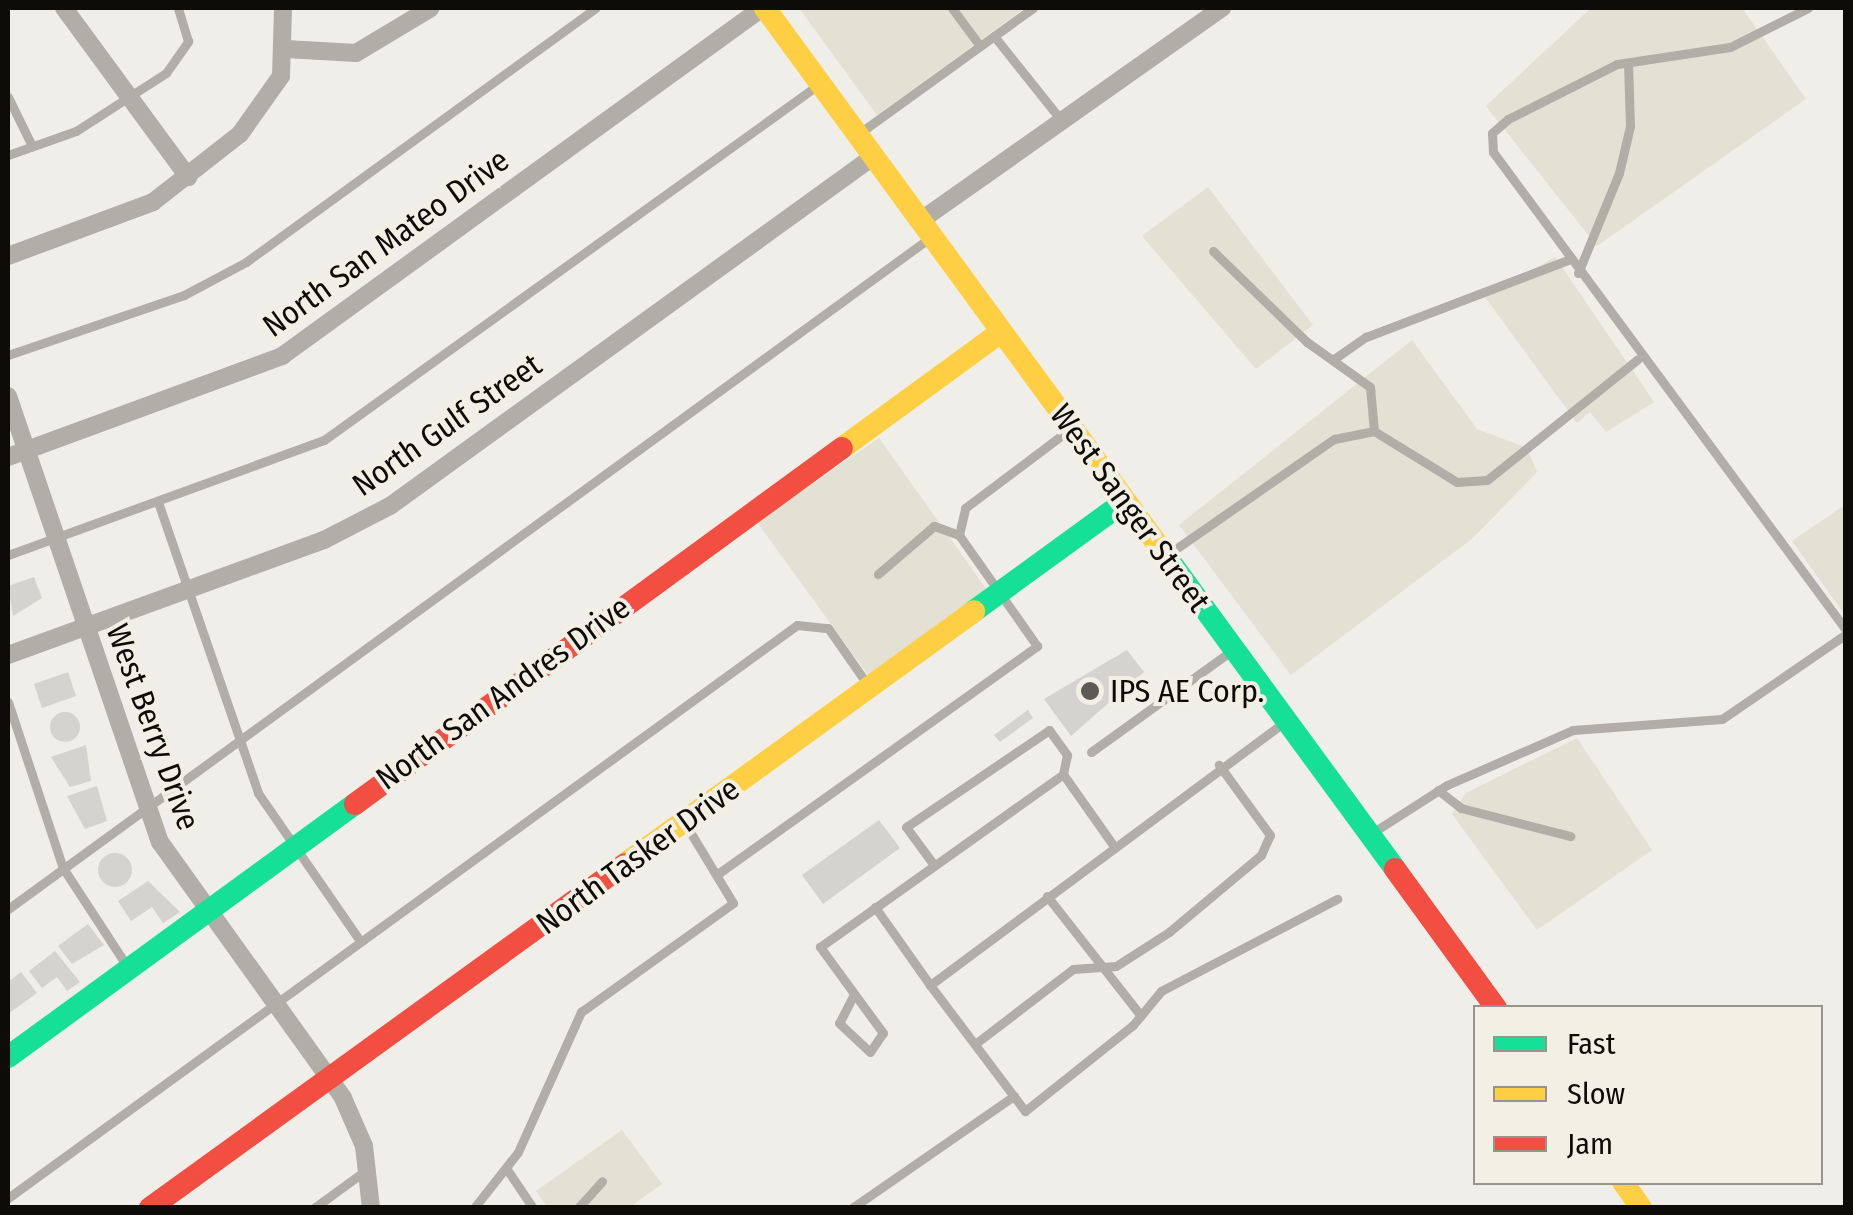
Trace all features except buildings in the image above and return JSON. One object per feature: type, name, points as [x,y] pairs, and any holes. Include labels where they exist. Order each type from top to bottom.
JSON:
[{"type":"street","points":[[64,8],[188,177]]},
{"type":"street","points":[[8,256],[123,218],[188,177],[256,117],[286,48],[283,8]]},
{"type":"street","points":[[286,48],[356,53],[430,8]]},
{"type":"street","name":"West Sanger Street","points":[[764,8],[1494,1005]]},
{"type":"street","name":"North San Mateo Drive","points":[[8,457],[282,356],[764,8]]},
{"type":"street","points":[[926,229],[1062,122],[1222,8]]},
{"type":"street","name":"North Gulf Street","points":[[8,655],[188,590],[390,506],[874,156]]},
{"type":"street","name":"North San Andres Drive","points":[[8,1056],[1001,332]]},
{"type":"street","name":"West Berry Drive","points":[[8,396],[146,808],[206,912],[328,1078],[356,1123],[371,1208]]},
{"type":"street","name":"North Tasker Drive","points":[[150,1208],[1124,502]]},
{"type":"street","points":[[1625,1185],[1642,1208]]},
{"type":"lane","points":[[8,155],[128,96],[177,62],[188,40],[178,8]]},
{"type":"lane","points":[[8,355],[184,295],[246,262],[595,8]]},
{"type":"lane","points":[[955,8],[980,46]]},
{"type":"lane","points":[[858,135],[1033,8]]},
{"type":"lane","points":[[1370,835],[1438,790],[1573,730],[1722,719],[1846,632],[1842,619],[1638,360],[1504,177],[1492,133],[1628,63],[1730,47],[1808,8]]},
{"type":"lane","points":[[994,36],[1062,122]]},
{"type":"lane","points":[[1578,274],[1623,157],[1628,63]]},
{"type":"lane","points":[[8,556],[296,454],[378,408],[821,84]]},
{"type":"lane","points":[[8,97],[32,146]]},
{"type":"lane","points":[[8,909],[926,229]]},
{"type":"lane","points":[[1213,251],[1378,401],[1374,431]]},
{"type":"lane","points":[[1334,359],[1366,336],[1568,260]]},
{"type":"lane","points":[[1165,557],[1334,439],[1374,431],[1457,482],[1487,480],[1638,360]]},
{"type":"lane","points":[[959,535],[965,508],[1071,428]]},
{"type":"lane","points":[[159,505],[238,741],[292,846],[360,941]]},
{"type":"lane","points":[[719,873],[1037,646],[959,535],[934,526],[878,574]]},
{"type":"lane","points":[[8,1198],[797,625],[828,628],[870,688]]},
{"type":"lane","points":[[1091,752],[1233,650]]},
{"type":"lane","points":[[8,702],[63,868],[129,968]]},
{"type":"lane","points":[[930,985],[1219,765],[1286,721]]},
{"type":"lane","points":[[934,865],[906,827],[1049,730],[1067,754],[1064,774],[1113,845]]},
{"type":"lane","points":[[975,1044],[1073,969],[1104,967],[1169,932],[1261,855],[1270,834],[1219,765]]},
{"type":"lane","points":[[853,996],[839,1023],[870,1052],[883,1032],[820,947],[1064,774]]},
{"type":"lane","points":[[1438,790],[1461,808],[1570,836]]},
{"type":"lane","points":[[474,1208],[506,1168],[581,1012],[733,903],[719,873],[684,823]]},
{"type":"lane","points":[[1047,896],[1141,1016]]},
{"type":"lane","points":[[874,907],[1025,1111],[1141,1016],[1161,991],[1337,898]]},
{"type":"lane","points":[[852,1208],[1014,1096]]},
{"type":"lane","points":[[506,1168],[533,1208]]},
{"type":"lane","points":[[314,1208],[366,1169]]},
{"type":"lane","points":[[578,1208],[602,1181]]},
{"type":"shaded area","points":[[799,8],[1025,8],[877,115]]},
{"type":"shaded area","points":[[1591,8],[1742,8],[1806,99],[1597,246],[1486,106]]},
{"type":"shaded area","points":[[1208,187],[1313,325],[1256,369],[1142,236]]},
{"type":"shaded area","points":[[1555,257],[1654,402],[1606,432],[1590,412],[1577,423],[1485,297]]},
{"type":"shaded area","points":[[1412,340],[1477,429],[1527,448],[1537,472],[1473,538],[1291,675],[1179,525]]},
{"type":"shaded area","points":[[879,438],[987,590],[868,675],[757,522]]},
{"type":"shaded area","points":[[1845,505],[1845,615],[1792,541]]},
{"type":"shaded area","points":[[1577,738],[1652,850],[1537,930],[1452,814],[1466,793]]},
{"type":"shaded area","points":[[622,1130],[662,1184],[630,1207],[547,1207],[536,1191]]},
{"type":"traffic: fast","points":[[974,611],[1124,502]]},
{"type":"traffic: fast","points":[[1166,556],[1395,869]]},
{"type":"traffic: fast","points":[[8,1057],[355,804]]},
{"type":"traffic: slow","points":[[765,8],[1166,556]]},
{"type":"traffic: slow","points":[[842,448],[1001,332]]},
{"type":"traffic: slow","points":[[625,864],[974,611]]},
{"type":"traffic: slow","points":[[1625,1185],[1641,1208]]},
{"type":"traffic: jam","points":[[355,804],[842,448]]},
{"type":"traffic: jam","points":[[150,1208],[625,864]]},
{"type":"traffic: jam","points":[[1395,869],[1494,1005]]},
{"type":"place","name":"IPS AE Corp.","points":[[1090,691]]}]
